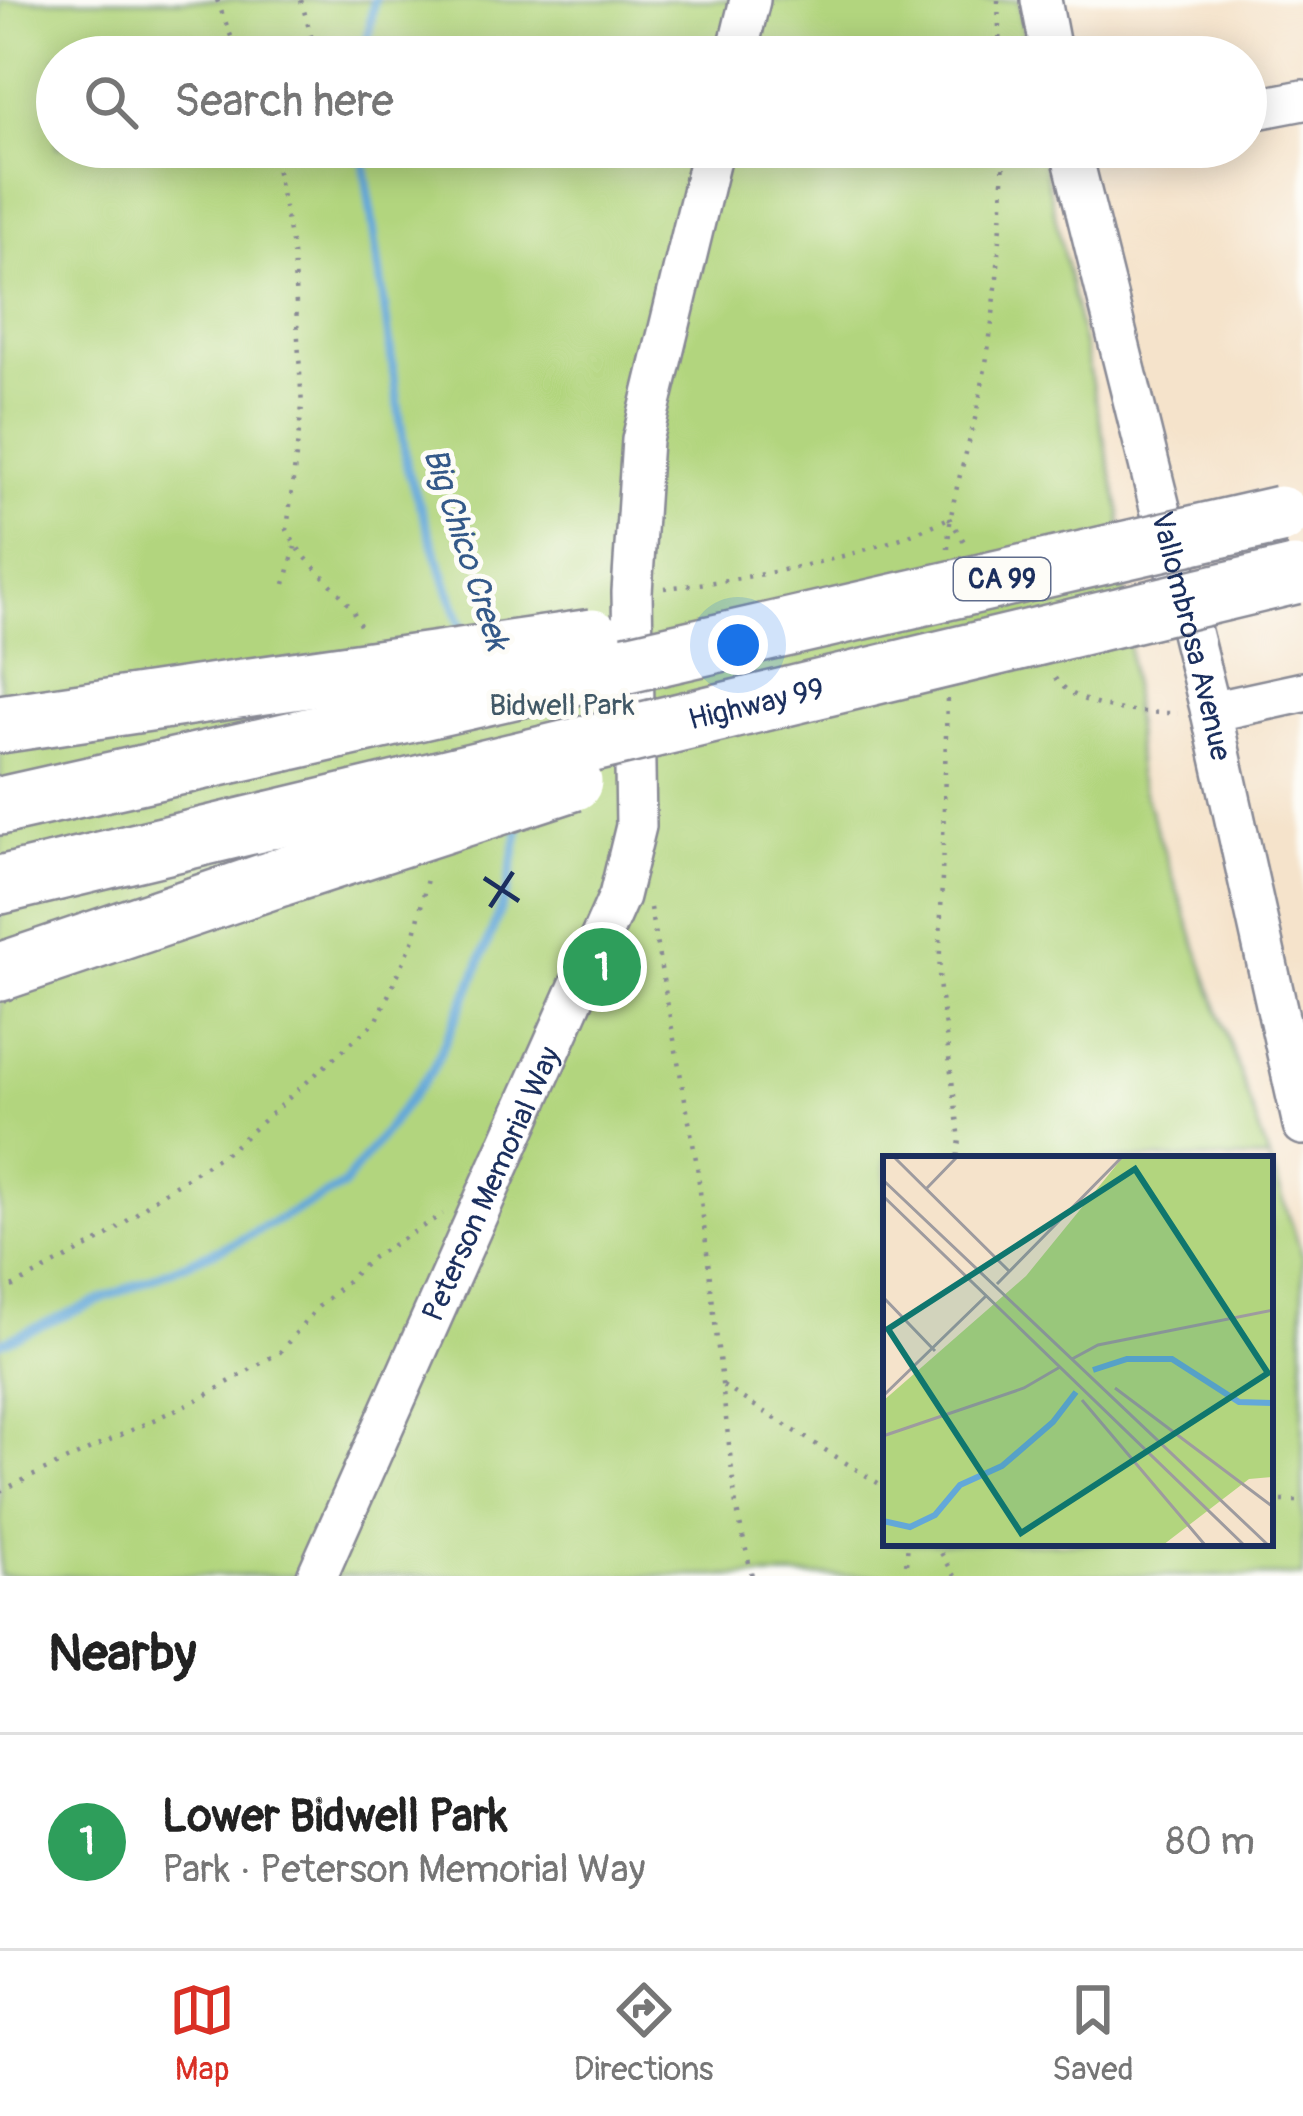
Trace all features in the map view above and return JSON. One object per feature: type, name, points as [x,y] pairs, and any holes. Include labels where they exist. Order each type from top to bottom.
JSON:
[{"type":"highway","name":"CA 99","points":[[0,806],[1292,512]]},
{"type":"highway","name":"Highway 99","points":[[0,885],[1299,574]]},
{"type":"highway","points":[[0,724],[612,635],[723,642]]},
{"type":"highway","points":[[0,972],[621,766],[752,704]]},
{"type":"street","points":[[741,36],[750,0]]},
{"type":"street","points":[[1041,0],[1048,36]]},
{"type":"street","points":[[1267,107],[1303,100]]},
{"type":"street","name":"Peterson Memorial Way","points":[[316,1576],[619,896],[635,826],[632,592],[642,440],[708,168]]},
{"type":"street","name":"Vallombrosa Avenue","points":[[1075,168],[1211,712],[1303,1125]]},
{"type":"street","points":[[1211,712],[1303,692]]},
{"type":"path","points":[[217,0],[231,36]]},
{"type":"path","points":[[301,0],[311,36]]},
{"type":"path","points":[[998,0],[999,36]]},
{"type":"path","points":[[276,168],[295,275],[302,407],[287,530],[295,547],[343,595],[362,632]]},
{"type":"path","points":[[948,564],[949,518],[979,405],[995,299],[1003,168]]},
{"type":"path","points":[[632,592],[721,582],[905,539],[949,518]]},
{"type":"path","points":[[285,584],[295,547]]},
{"type":"path","points":[[947,679],[939,983],[960,1139],[957,1156]]},
{"type":"path","points":[[0,1289],[108,1236],[161,1194],[230,1150],[376,1020],[415,939],[431,857]]},
{"type":"path","points":[[648,893],[697,1165],[736,1506],[752,1576]]},
{"type":"path","points":[[0,1491],[206,1396],[280,1352],[317,1308],[373,1257],[422,1224],[488,1192]]},
{"type":"path","points":[[722,1386],[883,1486]]},
{"type":"path","points":[[905,1576],[908,1546]]},
{"type":"path","points":[[937,1546],[955,1576]]},
{"type":"green space","name":"Bidwell Park","points":[[0,0],[1019,0],[1024,36],[36,36],[36,168],[1045,168],[1120,511],[1138,775],[1268,1156],[883,1156],[883,1546],[1273,1546],[1273,1170],[1303,1257],[1303,1576],[0,1576]]},
{"type":"waterway","name":"Big Chico Creek","points":[[368,36],[374,0]]},
{"type":"waterway","name":"Big Chico Creek","points":[[365,168],[407,468],[465,637]]},
{"type":"waterway","name":"Big Chico Creek","points":[[0,1343],[236,1242],[343,1186],[432,1070],[507,892],[521,818]]},
{"type":"place","name":"Lower Bidwell Park","points":[[602,967]]}]
